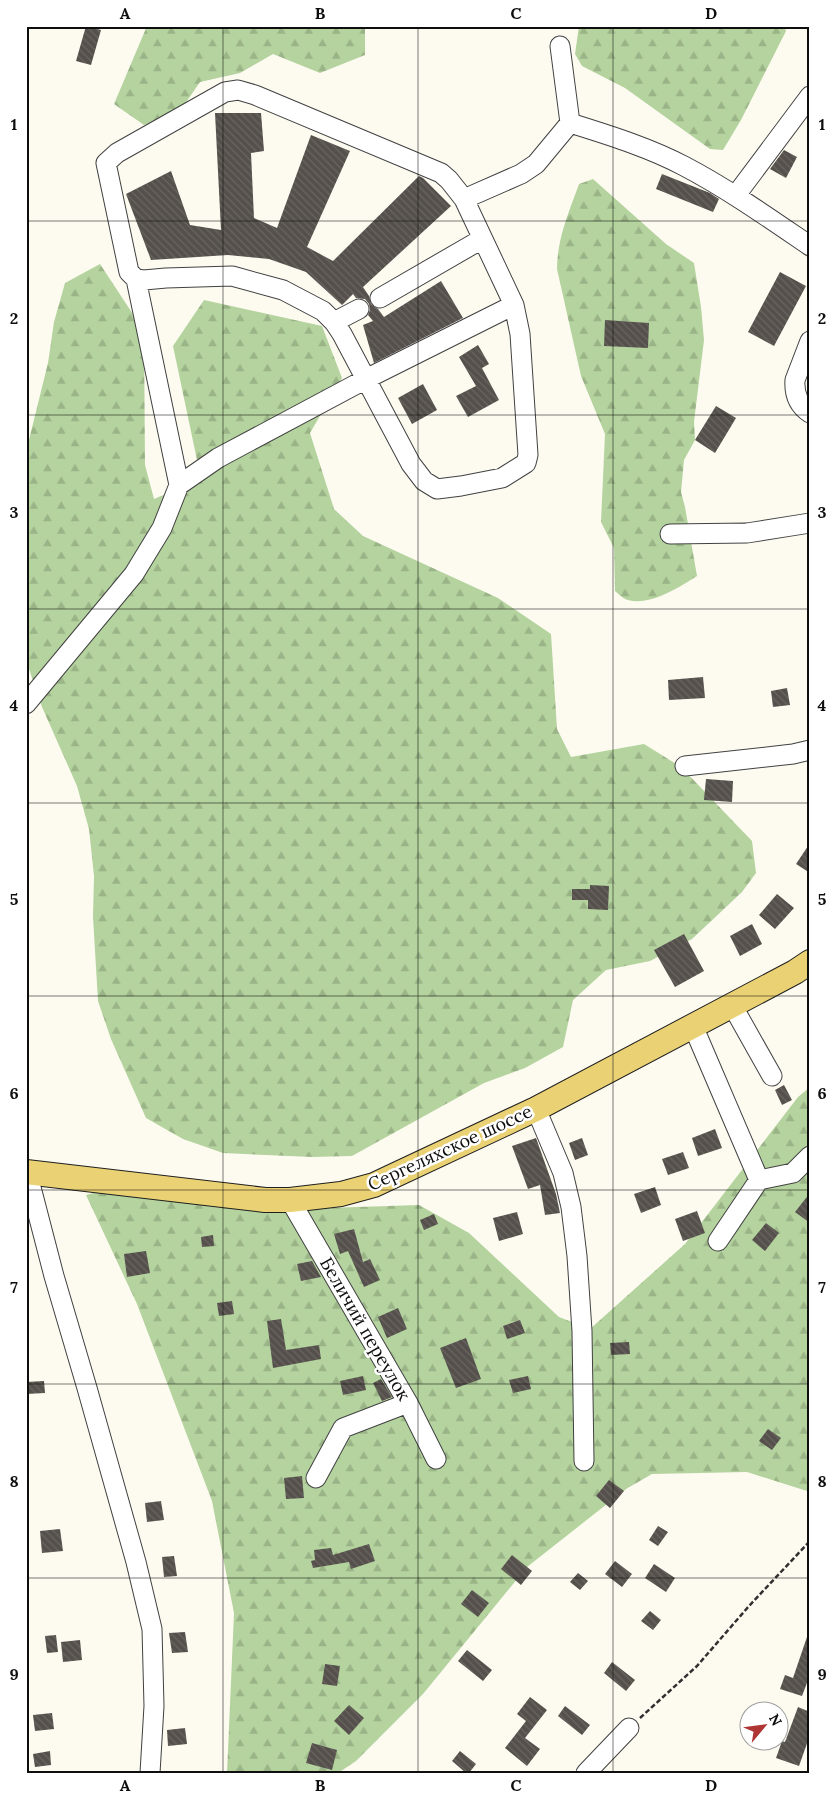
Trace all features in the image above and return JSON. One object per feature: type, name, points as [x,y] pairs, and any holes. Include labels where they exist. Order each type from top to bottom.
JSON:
[{"type":"main road","name":"Сергеляхское шоссе","points":[[26,1172],[265,1200],[290,1200],[341,1194],[374,1185],[536,1108],[810,962]]},
{"type":"street","points":[[464,199],[521,174],[536,164],[570,123],[560,46]]},
{"type":"street","points":[[26,704],[134,574],[162,528],[179,485],[136,279],[129,272],[106,163],[117,153],[225,92],[238,90],[255,95],[441,173],[449,180],[464,199],[514,305],[520,334],[528,455],[526,463],[502,478],[437,489],[424,481],[411,464],[334,322],[323,312],[284,290],[232,276],[136,279]]},
{"type":"street","points":[[736,195],[810,96]]},
{"type":"street","points":[[570,123],[624,141],[683,165],[736,195],[810,246]]},
{"type":"street","points":[[380,298],[482,239]]},
{"type":"street","points":[[179,485],[218,458],[366,379],[514,305]]},
{"type":"street","points":[[334,322],[360,309]]},
{"type":"street","points":[[810,341],[794,386],[801,406],[810,413]]},
{"type":"street","points":[[670,534],[747,533],[810,523]]},
{"type":"street","points":[[686,766],[793,754],[810,750]]},
{"type":"street","points":[[732,1005],[772,1076]]},
{"type":"street","points":[[693,1026],[759,1180]]},
{"type":"street","points":[[536,1108],[563,1173],[571,1208],[578,1256],[582,1331],[584,1461]]},
{"type":"street","points":[[718,1241],[759,1180],[793,1173],[810,1156]]},
{"type":"street","points":[[26,1172],[136,1562],[152,1629],[154,1706],[150,1773]]},
{"type":"street","name":"Беличий переулок","points":[[290,1200],[408,1404],[436,1459]]},
{"type":"street","points":[[316,1478],[343,1428],[408,1404]]},
{"type":"street","points":[[586,1773],[629,1728]]},
{"type":"path","points":[[629,1728],[697,1666],[749,1606],[810,1541]]},
{"type":"green space","points":[[147,26],[365,26],[365,55],[320,73],[273,54],[240,73],[200,82],[178,114],[144,125],[114,104]]},
{"type":"green space","points":[[579,26],[784,26],[786,31],[741,120],[723,150],[710,149],[625,88],[582,66],[575,54]]},
{"type":"green space","points":[[593,179],[666,244],[694,263],[701,307],[704,340],[694,422],[695,440],[684,460],[681,492],[697,576],[664,595],[637,601],[623,598],[615,591],[614,548],[601,522],[605,434],[581,376],[557,269],[561,236],[579,184]]},
{"type":"green space","points":[[100,264],[144,331],[145,465],[154,499],[201,479],[173,346],[204,300],[322,326],[342,378],[310,433],[334,509],[363,536],[498,598],[551,634],[557,729],[571,757],[644,744],[681,767],[752,841],[756,873],[742,892],[692,939],[650,961],[606,970],[573,1000],[563,1047],[525,1068],[484,1083],[352,1156],[312,1157],[223,1153],[183,1139],[146,1118],[111,1039],[98,1001],[93,917],[94,876],[89,829],[77,786],[42,707],[29,669],[26,618],[26,452],[48,363],[54,322],[65,283]]},
{"type":"green space","points":[[810,1087],[810,1489],[807,1491],[747,1472],[652,1474],[626,1489],[527,1567],[423,1694],[356,1761],[338,1773],[227,1773],[234,1613],[212,1501],[137,1304],[86,1195],[116,1187],[265,1210],[419,1205],[469,1233],[559,1317],[590,1329],[685,1244],[798,1097]]},
{"type":"building","points":[[86,26],[101,30],[91,65],[76,61]]},
{"type":"building","points":[[215,113],[261,113],[264,151],[251,153],[254,218],[277,228],[311,135],[350,151],[307,247],[333,261],[419,176],[423,178],[451,206],[363,287],[369,296],[371,304],[384,317],[441,281],[463,318],[374,363],[363,325],[373,321],[368,315],[370,310],[369,304],[365,299],[356,298],[353,294],[342,305],[306,272],[269,259],[228,255],[151,260],[126,194],[171,171],[190,225],[221,230]]},
{"type":"building","points":[[784,150],[797,157],[786,178],[770,169]]},
{"type":"building","points":[[662,174],[710,193],[719,199],[713,212],[656,189]]},
{"type":"building","points":[[780,272],[806,286],[774,346],[748,332]]},
{"type":"building","points":[[605,320],[649,323],[648,348],[604,346]]},
{"type":"building","points":[[478,345],[489,364],[482,368],[499,400],[468,417],[456,396],[476,386],[459,357]]},
{"type":"building","points":[[423,384],[437,410],[412,424],[398,398]]},
{"type":"building","points":[[716,406],[736,418],[715,453],[695,440]]},
{"type":"building","points":[[703,677],[705,698],[669,700],[668,680]]},
{"type":"building","points":[[787,688],[790,705],[773,707],[771,691]]},
{"type":"building","points":[[706,779],[733,781],[732,802],[704,800]]},
{"type":"building","points":[[810,843],[810,873],[796,864]]},
{"type":"building","points":[[590,885],[609,886],[608,910],[588,909],[588,900],[572,900],[572,889],[590,889]]},
{"type":"building","points":[[777,894],[794,908],[775,929],[759,915]]},
{"type":"building","points":[[752,924],[762,944],[740,956],[730,936]]},
{"type":"building","points":[[684,934],[704,971],[675,987],[654,950]]},
{"type":"building","points":[[784,1085],[792,1100],[782,1105],[775,1090]]},
{"type":"building","points":[[715,1129],[722,1148],[698,1156],[692,1138]]},
{"type":"building","points":[[536,1138],[556,1194],[560,1213],[545,1215],[540,1185],[528,1189],[512,1146]]},
{"type":"building","points":[[582,1138],[588,1155],[575,1160],[569,1143]]},
{"type":"building","points":[[683,1152],[689,1168],[668,1175],[662,1159]]},
{"type":"building","points":[[655,1187],[661,1205],[641,1213],[634,1194]]},
{"type":"building","points":[[810,1193],[810,1223],[795,1212]]},
{"type":"building","points":[[697,1211],[705,1233],[683,1241],[675,1219]]},
{"type":"building","points":[[517,1212],[523,1234],[499,1241],[493,1218]]},
{"type":"building","points":[[434,1214],[438,1224],[424,1230],[420,1220]]},
{"type":"building","points":[[766,1223],[779,1233],[765,1251],[752,1240]]},
{"type":"building","points":[[354,1229],[363,1262],[370,1259],[380,1280],[364,1287],[348,1251],[340,1254],[334,1234]]},
{"type":"building","points":[[213,1235],[214,1246],[202,1247],[201,1237]]},
{"type":"building","points":[[146,1251],[150,1273],[127,1277],[124,1254]]},
{"type":"building","points":[[312,1261],[321,1277],[301,1281],[297,1264]]},
{"type":"building","points":[[232,1301],[234,1314],[219,1316],[217,1303]]},
{"type":"building","points":[[398,1308],[407,1329],[387,1338],[378,1317]]},
{"type":"building","points":[[281,1319],[286,1350],[319,1345],[321,1359],[273,1368],[267,1321]]},
{"type":"building","points":[[520,1320],[525,1333],[507,1339],[503,1326]]},
{"type":"building","points":[[466,1338],[481,1379],[456,1388],[440,1348]]},
{"type":"building","points":[[629,1342],[630,1354],[611,1355],[610,1343]]},
{"type":"building","points":[[363,1376],[366,1390],[343,1395],[340,1381]]},
{"type":"building","points":[[528,1376],[531,1389],[513,1393],[509,1380]]},
{"type":"building","points":[[381,1379],[392,1397],[382,1401],[373,1383]]},
{"type":"building","points":[[44,1381],[45,1393],[26,1394],[26,1382]]},
{"type":"building","points":[[768,1429],[781,1438],[772,1450],[759,1441]]},
{"type":"building","points":[[302,1476],[304,1498],[286,1499],[284,1478]]},
{"type":"building","points":[[609,1480],[624,1491],[610,1508],[596,1496]]},
{"type":"building","points":[[161,1501],[164,1520],[147,1522],[145,1503]]},
{"type":"building","points":[[658,1526],[668,1532],[658,1546],[649,1540]]},
{"type":"building","points":[[60,1529],[63,1551],[42,1553],[40,1531]]},
{"type":"building","points":[[369,1544],[375,1561],[351,1569],[349,1562],[313,1568],[311,1561],[315,1560],[314,1550],[331,1548],[333,1555]]},
{"type":"building","points":[[512,1555],[532,1571],[521,1585],[501,1569]]},
{"type":"building","points":[[174,1556],[177,1576],[164,1577],[162,1557]]},
{"type":"building","points":[[615,1561],[632,1574],[622,1587],[605,1574]]},
{"type":"building","points":[[654,1564],[675,1578],[666,1592],[645,1578]]},
{"type":"building","points":[[578,1573],[588,1581],[580,1590],[570,1582]]},
{"type":"building","points":[[472,1590],[489,1603],[478,1617],[461,1604]]},
{"type":"building","points":[[650,1611],[661,1620],[653,1630],[641,1621]]},
{"type":"building","points":[[185,1632],[188,1652],[172,1653],[169,1633]]},
{"type":"building","points":[[808,1634],[810,1634],[810,1675],[802,1696],[780,1689],[785,1675],[793,1678]]},
{"type":"building","points":[[56,1635],[58,1652],[47,1653],[45,1636]]},
{"type":"building","points":[[80,1640],[82,1660],[63,1662],[61,1642]]},
{"type":"building","points":[[467,1650],[492,1670],[483,1681],[458,1661]]},
{"type":"building","points":[[612,1662],[635,1680],[626,1691],[604,1673]]},
{"type":"building","points":[[325,1664],[340,1666],[337,1686],[322,1684]]},
{"type":"building","points":[[530,1697],[547,1710],[525,1738],[540,1749],[527,1766],[505,1748],[526,1721],[517,1714]]},
{"type":"building","points":[[349,1705],[364,1718],[349,1735],[334,1721]]},
{"type":"building","points":[[565,1706],[590,1725],[582,1735],[558,1716]]},
{"type":"building","points":[[798,1707],[810,1712],[810,1735],[799,1766],[776,1758],[778,1752],[788,1752],[788,1734]]},
{"type":"building","points":[[52,1713],[54,1729],[35,1731],[33,1715]]},
{"type":"building","points":[[185,1728],[187,1744],[168,1746],[167,1730]]},
{"type":"building","points":[[312,1743],[337,1750],[332,1770],[306,1763]]},
{"type":"building","points":[[50,1751],[51,1765],[35,1767],[33,1754]]},
{"type":"building","points":[[460,1751],[476,1764],[469,1773],[466,1773],[452,1761]]}]
